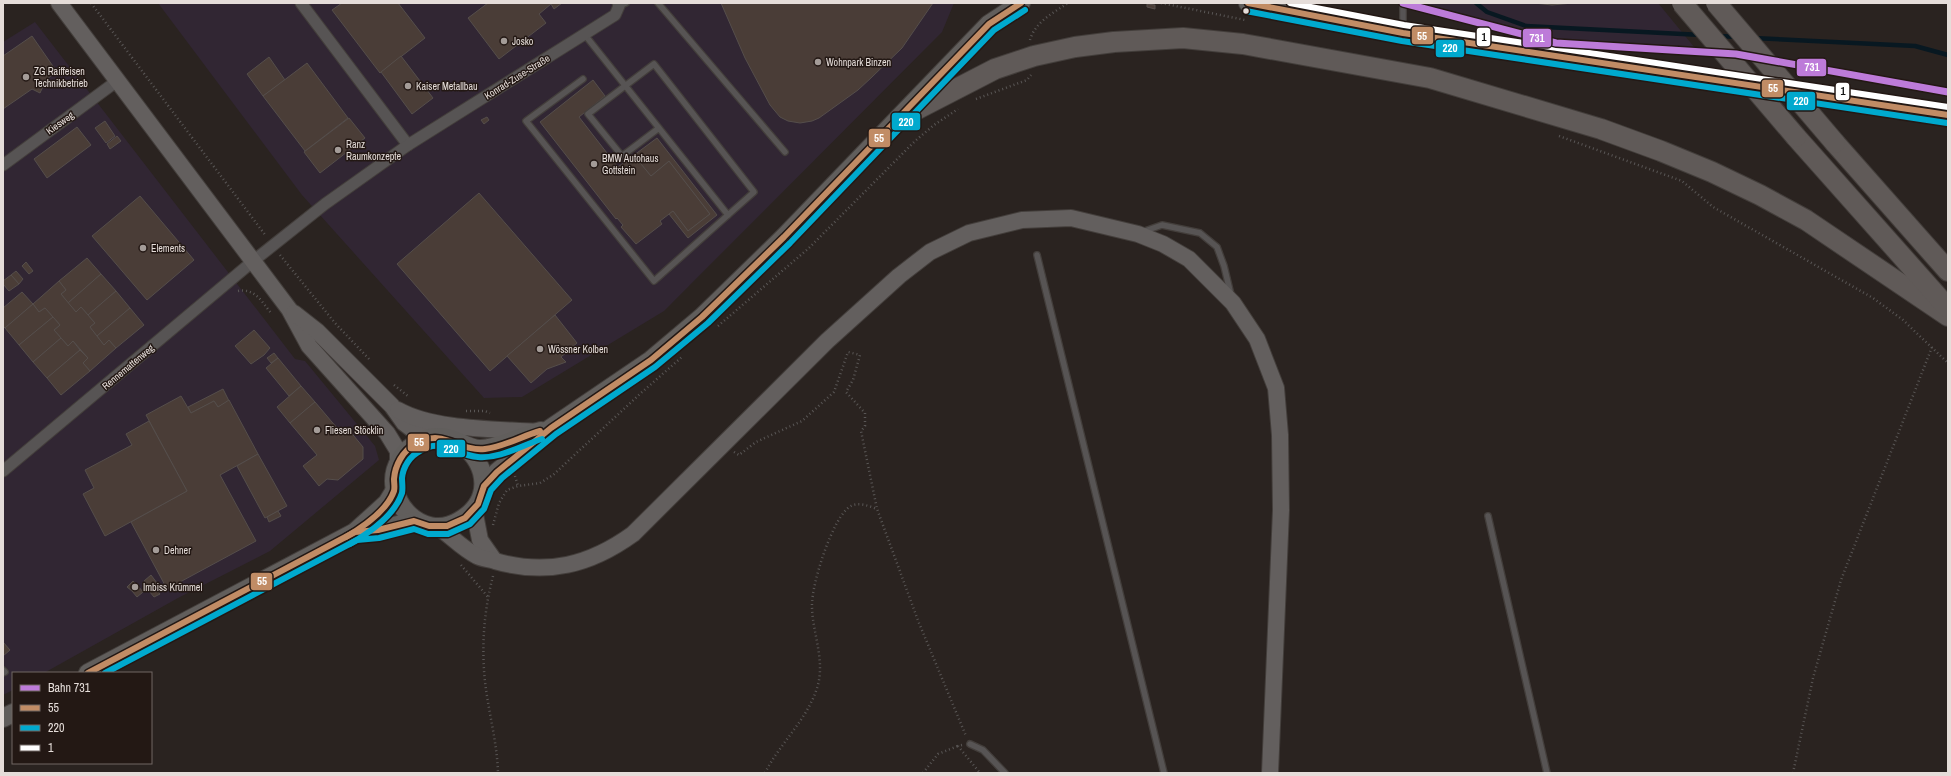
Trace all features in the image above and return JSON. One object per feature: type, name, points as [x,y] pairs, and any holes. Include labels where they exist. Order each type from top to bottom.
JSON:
[{"type":"highway","points":[[1682,3],[1796,137],[1948,307]]},
{"type":"highway","points":[[1716,3],[1835,143],[1948,271]]},
{"type":"highway","points":[[900,118],[995,69],[1034,56],[1075,47],[1114,42],[1183,38],[1243,44],[1422,77],[1601,129],[1712,172],[1760,195],[1806,220],[1948,316]]},
{"type":"main road","points":[[989,24],[998,3]]},
{"type":"main road","points":[[484,486],[497,472],[544,430],[651,360],[702,317],[900,118],[989,24],[1021,3]]},
{"type":"main road","points":[[1248,3],[1403,33],[1948,115]]},
{"type":"main road","points":[[462,444],[479,449],[508,443],[544,430]]},
{"type":"main road","points":[[355,532],[378,530],[414,521],[438,527],[456,523],[465,518],[474,509],[480,498],[484,486],[483,475],[478,461],[472,452],[453,439],[434,437],[415,444],[403,454],[398,462],[395,472],[395,490],[401,506],[414,521]]},
{"type":"main road","points":[[90,672],[355,532],[387,503],[395,490]]},
{"type":"main road","points":[[3,718],[12,714]]},
{"type":"street","points":[[59,3],[252,262],[289,309],[309,346],[387,433],[398,451],[398,462]]},
{"type":"street","points":[[301,3],[408,145]]},
{"type":"street","name":"Konrad-Zuse-Straße","points":[[252,262],[325,204],[408,145],[585,35],[615,15],[621,4]]},
{"type":"street","name":"Kiesweg","points":[[3,165],[117,81]]},
{"type":"street","points":[[438,527],[466,549],[479,557],[496,561],[529,567],[562,566],[587,560],[617,546],[633,534],[827,341],[899,276],[930,252],[968,232],[1022,220],[1071,218],[1138,234],[1163,244],[1189,259],[1232,303],[1257,339],[1276,388],[1280,435],[1281,510],[1270,773]]},
{"type":"street","name":"Rennemattenweg","points":[[3,471],[252,262]]},
{"type":"street","points":[[289,309],[317,331],[392,406],[404,423],[417,433],[434,437]]},
{"type":"street","points":[[392,406],[410,417],[433,422],[544,430]]},
{"type":"street","points":[[474,509],[480,540],[496,561]]},
{"type":"lane","points":[[658,3],[785,152]]},
{"type":"lane","points":[[1403,3],[1403,33]]},
{"type":"lane","points":[[585,35],[728,215]]},
{"type":"lane","points":[[583,79],[526,121],[654,281],[754,192],[654,64],[588,114],[622,156],[659,128]]},
{"type":"lane","points":[[1138,234],[1162,225],[1200,233],[1217,247],[1224,266],[1232,303]]},
{"type":"lane","points":[[1037,255],[1164,773]]},
{"type":"lane","points":[[1488,516],[1547,773]]},
{"type":"lane","points":[[970,744],[983,750],[1005,773]]},
{"type":"path","points":[[1029,44],[1033,31],[1041,21],[1068,3]]},
{"type":"path","points":[[1161,3],[1234,19]]},
{"type":"path","points":[[974,100],[1027,80],[1032,72]]},
{"type":"path","points":[[713,330],[808,248],[915,141],[934,125],[963,106]]},
{"type":"path","points":[[1557,135],[1682,181],[1713,207],[1873,298],[1903,320],[1948,363]]},
{"type":"path","points":[[226,284],[235,293],[247,290],[256,293],[275,318]]},
{"type":"path","points":[[1793,773],[1813,678],[1841,580],[1932,347]]},
{"type":"path","points":[[490,530],[499,503],[507,490],[518,486],[540,483],[553,475],[641,392],[689,351]]},
{"type":"path","points":[[739,455],[756,442],[802,421],[834,392],[848,352],[860,355],[853,380],[846,392],[865,413],[865,426],[861,431],[877,509],[919,622],[970,744],[958,746],[938,754],[923,773]]},
{"type":"path","points":[[765,773],[809,706],[818,686],[818,646],[813,622],[812,604],[821,561],[840,515],[851,506],[867,505],[877,509]]},
{"type":"path","points":[[458,561],[488,597]]},
{"type":"path","points":[[496,561],[488,597],[483,634],[484,671],[498,757],[498,773]]},
{"type":"path","points":[[958,746],[980,773]]},
{"type":"shaded area","points":[[158,3],[954,3],[942,32],[664,311],[522,397],[484,398],[302,195]]},
{"type":"shaded area","points":[[1403,3],[1658,3],[1699,53],[1556,43]]},
{"type":"shaded area","points":[[35,22],[295,359],[305,361],[375,446],[379,460],[270,551],[178,598],[46,672],[12,672],[12,690],[3,695],[3,42]]},
{"type":"building","points":[[342,3],[398,3],[425,38],[380,73],[332,10]]},
{"type":"building","name":"Josko","points":[[488,3],[562,3],[554,9],[551,4],[539,14],[546,23],[499,59],[468,18]]},
{"type":"building","name":"Wohnpark Binzen","points":[[721,3],[933,3],[902,48],[858,90],[819,118],[800,123],[788,121],[780,117],[770,105],[745,58]]},
{"type":"building","points":[[1534,3],[1573,3],[1552,5]]},
{"type":"building","points":[[1147,4],[1155,5],[1155,9],[1147,7]]},
{"type":"building","name":"ZG Raiffeisen Technikbetrieb","points":[[32,36],[57,72],[42,82],[44,84],[40,93],[32,89],[3,109],[3,56]]},
{"type":"building","points":[[401,56],[433,98],[412,114],[381,72]]},
{"type":"building","points":[[269,57],[285,80],[263,96],[247,74]]},
{"type":"building","points":[[307,63],[348,118],[305,151],[263,96]]},
{"type":"building","name":"BMW Autohaus Gottstein","points":[[593,80],[605,96],[579,117],[621,171],[637,159],[651,176],[669,161],[710,214],[688,231],[673,211],[660,221],[662,224],[636,244],[621,227],[623,225],[617,218],[616,219],[540,122]]},
{"type":"building","points":[[487,117],[489,120],[484,124],[481,120]]},
{"type":"building","points":[[349,118],[365,138],[320,173],[304,152]]},
{"type":"building","points":[[105,121],[115,136],[106,143],[95,128]]},
{"type":"building","points":[[77,127],[91,145],[47,178],[34,159]]},
{"type":"building","points":[[117,136],[121,141],[110,149],[107,144]]},
{"type":"building","points":[[657,138],[717,215],[688,238],[669,214],[673,211],[688,231],[710,214],[669,161],[651,176],[637,159],[621,171],[618,167]]},
{"type":"building","points":[[479,193],[572,300],[490,371],[397,264]]},
{"type":"building","name":"Elements","points":[[140,196],[194,260],[147,300],[92,236]]},
{"type":"building","points":[[87,258],[101,274],[68,303],[61,294],[66,290],[59,281]]},
{"type":"building","points":[[26,262],[33,271],[29,274],[22,266]]},
{"type":"building","points":[[16,271],[23,279],[19,284],[11,275]]},
{"type":"building","points":[[101,274],[116,291],[88,315],[81,307],[76,312],[68,303]]},
{"type":"building","points":[[11,275],[19,284],[9,291],[3,284],[3,281]]},
{"type":"building","points":[[59,281],[66,290],[61,294],[76,312],[81,307],[95,323],[90,327],[104,345],[109,340],[116,348],[90,371],[83,363],[88,358],[73,341],[68,346],[54,330],[60,325],[45,308],[39,312],[33,304]]},
{"type":"building","points":[[116,291],[130,308],[97,336],[90,327],[95,323],[88,315]]},
{"type":"building","points":[[22,292],[33,304],[5,328],[3,326],[3,308]]},
{"type":"building","points":[[33,304],[39,312],[45,308],[53,317],[19,345],[5,328]]},
{"type":"building","points":[[130,308],[144,325],[116,348],[109,340],[104,345],[97,336]]},
{"type":"building","points":[[555,315],[577,343],[561,357],[566,362],[547,369],[531,383],[507,356]]},
{"type":"building","points":[[53,317],[60,325],[54,330],[61,338],[33,362],[19,345]]},
{"type":"building","points":[[254,330],[270,348],[264,355],[251,364],[235,346]]},
{"type":"building","points":[[61,338],[68,346],[73,341],[80,350],[47,378],[33,362]]},
{"type":"building","points":[[80,350],[88,358],[83,363],[90,371],[61,395],[47,378]]},
{"type":"building","points":[[274,353],[278,358],[271,363],[267,358]]},
{"type":"building","points":[[278,358],[301,386],[289,396],[266,368]]},
{"type":"building","points":[[301,386],[315,402],[290,423],[277,407]]},
{"type":"building","points":[[223,389],[229,401],[218,407],[214,401],[191,413],[188,407]]},
{"type":"building","points":[[181,396],[191,413],[214,401],[218,407],[229,400],[258,454],[220,475],[256,541],[167,589],[131,522],[187,491],[146,415]]},
{"type":"building","points":[[315,402],[343,435],[349,430],[363,447],[363,459],[338,480],[327,479],[319,486],[303,466],[317,455],[290,423]]},
{"type":"building","points":[[149,421],[187,491],[105,536],[83,494],[94,488],[85,470],[132,445],[126,434]]},
{"type":"building","points":[[258,454],[287,506],[265,518],[237,466]]},
{"type":"building","points":[[278,511],[281,516],[269,522],[267,517]]},
{"type":"building","points":[[151,575],[157,583],[150,589],[144,581]]},
{"type":"building","points":[[133,581],[138,586],[132,591],[127,587]]},
{"type":"building","points":[[138,586],[143,592],[137,597],[132,591]]},
{"type":"building","points":[[154,587],[160,594],[154,597],[149,591]]},
{"type":"building","points":[[3,642],[10,650],[3,656]]},
{"type":"waterway","points":[[1476,3],[1487,12],[1526,26],[1702,35]]},
{"type":"waterway","points":[[1719,36],[1738,37]]},
{"type":"waterway","points":[[1753,38],[1915,46],[1948,55]]},
{"type":"rail line","name":"731","points":[[1403,3],[1556,43],[1736,54],[1948,92]]},
{"type":"transit line","name":"55","points":[[90,672],[355,532],[378,530],[414,521],[429,526],[447,526],[465,518],[478,504],[484,486],[497,472],[551,428],[651,360],[702,317],[784,237],[989,24],[1021,3]]},
{"type":"transit line","name":"55","points":[[1248,3],[1403,33],[1948,115]]},
{"type":"transit line","name":"1","points":[[1290,3],[1404,25],[1948,107]]},
{"type":"transit line","name":"220","points":[[107,672],[357,540],[379,538],[414,529],[428,534],[448,534],[470,524],[484,509],[491,490],[502,478],[556,434],[655,367],[708,323],[790,243],[994,30],[1025,10]]},
{"type":"transit line","name":"220","points":[[1246,11],[1402,41],[1947,123]]},
{"type":"transit line","name":"55","points":[[346,537],[374,518],[386,505],[394,491],[394,479],[400,459],[403,454],[415,444],[425,439],[434,438],[451,441],[475,449],[485,449],[499,446],[540,431]]},
{"type":"transit line","name":"220","points":[[350,544],[373,529],[394,509],[402,493],[402,478],[405,466],[410,459],[420,451],[428,447],[442,446],[470,456],[486,457],[503,454],[542,439]]},
{"type":"place","name":"Josko","points":[[504,41]]},
{"type":"place","name":"Wohnpark Binzen","points":[[818,62]]},
{"type":"place","name":"ZG Raiffeisen Technikbetrieb","points":[[26,77]]},
{"type":"place","name":"Kaiser Metallbau","points":[[408,86]]},
{"type":"place","name":"Ranz Raumkonzepte","points":[[338,150]]},
{"type":"place","name":"BMW Autohaus Gottstein","points":[[594,164]]},
{"type":"place","name":"Elements","points":[[143,248]]},
{"type":"place","name":"Wössner Kolben","points":[[540,349]]},
{"type":"place","name":"Fliesen Stöcklin","points":[[317,430]]},
{"type":"place","name":"Dehner","points":[[156,550]]},
{"type":"place","name":"Imbiss Krümmel","points":[[135,587]]}]
